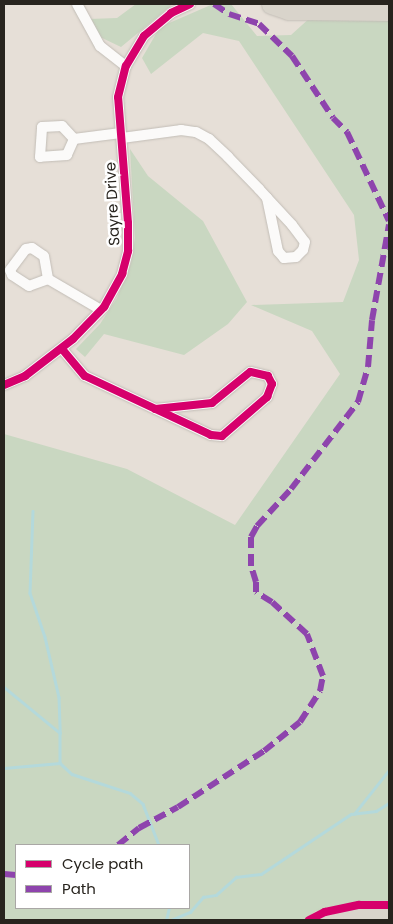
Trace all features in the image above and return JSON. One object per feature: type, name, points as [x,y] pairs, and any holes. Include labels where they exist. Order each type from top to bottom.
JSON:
[{"type":"highway","points":[[270,4],[288,10],[303,7],[389,11]]},
{"type":"highway","points":[[322,920],[352,914],[389,912]]},
{"type":"street","points":[[77,4],[100,46],[126,66],[156,24],[190,4]]},
{"type":"street","name":"Sayre Drive","points":[[4,385],[25,376],[62,349],[101,310],[122,274],[128,251],[122,135],[118,97],[126,66]]},
{"type":"street","points":[[74,139],[181,130],[204,136],[268,198],[305,242],[303,250],[296,257],[284,258],[278,251],[268,198]]},
{"type":"street","points":[[48,279],[101,310]]},
{"type":"street","points":[[62,349],[86,376],[155,409],[211,435],[222,436],[267,397],[272,384],[268,376],[250,372],[212,402],[155,409]]},
{"type":"green space","points":[[136,4],[173,4],[121,47],[100,37],[89,19],[117,18]]},
{"type":"green space","points":[[213,4],[231,4],[257,36],[291,35],[312,16],[389,15],[389,903],[316,911],[304,920],[4,920],[4,434],[127,469],[235,525],[340,374],[312,331],[251,305],[343,302],[359,260],[354,215],[239,41],[203,33],[151,74],[142,58],[160,27]]},
{"type":"green space","points":[[130,149],[148,176],[203,221],[247,302],[228,324],[184,355],[104,334],[85,357],[76,349],[100,324],[117,298],[131,263],[135,238]]},
{"type":"waterway","points":[[33,511],[30,593],[45,637],[59,697],[60,733]]},
{"type":"waterway","points":[[4,687],[60,733],[60,763],[72,774],[130,793],[143,804],[159,844]]},
{"type":"waterway","points":[[4,768],[60,763]]},
{"type":"waterway","points":[[354,814],[389,770]]},
{"type":"waterway","points":[[171,920],[190,912],[203,897],[216,895],[236,877],[261,874],[351,814],[376,811],[389,803]]},
{"type":"waterway","points":[[166,920],[169,909]]},
{"type":"marked path","points":[[214,4],[229,14],[259,24],[292,56],[333,118],[347,132],[389,221]]},
{"type":"marked path","points":[[119,844],[139,828],[178,807],[264,751],[300,722],[320,691],[323,676],[307,634],[272,602],[256,592],[256,582],[251,566],[251,537],[257,526],[291,489],[358,402],[368,367],[372,320],[389,225]]},
{"type":"marked path","points":[[4,874],[15,875]]},
{"type":"cycle path","points":[[4,385],[25,376],[73,339],[104,307],[122,274],[128,251],[128,223],[118,97],[126,66],[144,36],[171,13],[190,4]]},
{"type":"cycle path","points":[[62,349],[85,376],[211,435],[222,436],[267,397],[272,384],[268,376],[250,372],[212,403],[155,409]]},
{"type":"cycle path","points":[[309,920],[325,912],[359,905],[389,905]]}]
